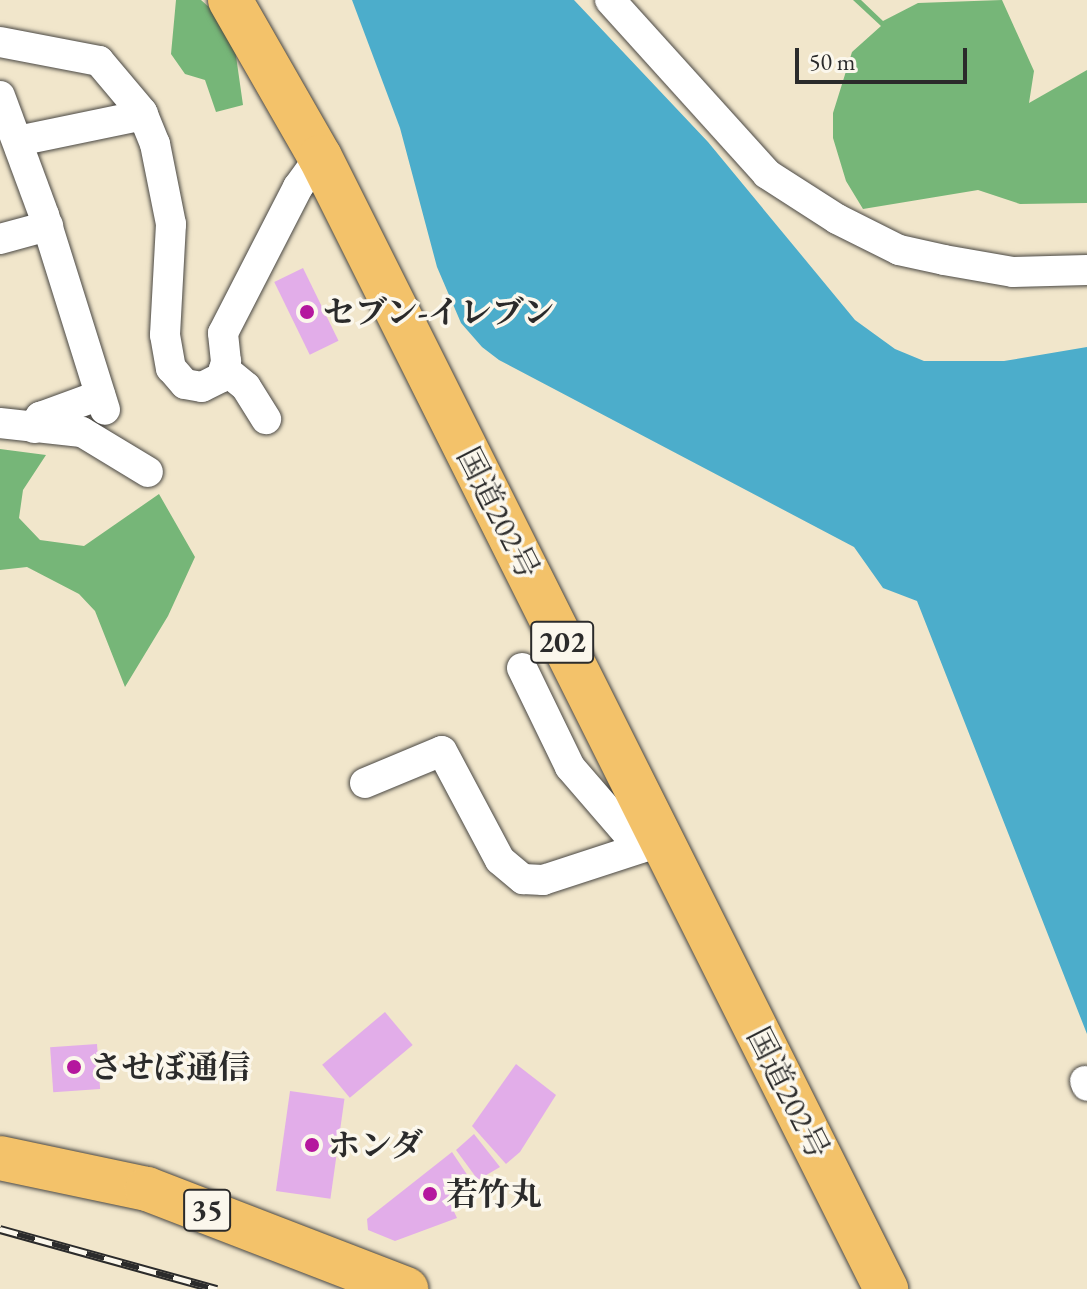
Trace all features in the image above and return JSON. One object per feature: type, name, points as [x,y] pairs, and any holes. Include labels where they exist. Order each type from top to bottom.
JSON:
[{"type":"highway","name":"国道202号","points":[[230,0],[320,157],[651,844],[886,1289]]},
{"type":"highway","name":"35","points":[[0,1158],[147,1189],[406,1289]]},
{"type":"street","points":[[610,0],[767,174],[837,219],[899,250],[944,260],[1013,272],[1087,270]]},
{"type":"street","points":[[0,42],[99,61],[124,84],[143,115],[155,144],[171,224],[165,335],[171,368],[185,384],[202,387],[222,377],[223,333],[298,187],[320,157]]},
{"type":"street","points":[[0,96],[48,226],[103,402],[40,417],[34,428]]},
{"type":"street","points":[[18,141],[143,115]]},
{"type":"street","points":[[0,239],[48,226]]},
{"type":"street","points":[[224,369],[246,387],[266,419]]},
{"type":"street","points":[[0,423],[82,432],[148,472]]},
{"type":"street","points":[[365,783],[442,751],[500,860],[523,879],[543,880],[651,844],[570,767],[522,668]]},
{"type":"green space","points":[[176,0],[201,0],[210,8],[235,49],[243,105],[216,112],[205,80],[185,74],[171,54]]},
{"type":"green space","points":[[853,0],[861,0],[883,21],[918,3],[1002,0],[1034,71],[1029,103],[1087,70],[1087,203],[1020,204],[978,190],[863,209],[846,181],[833,138],[833,113],[852,52],[881,26]]},
{"type":"green space","points":[[0,449],[46,455],[23,490],[19,518],[40,540],[84,546],[159,494],[195,557],[168,616],[125,687],[95,611],[79,594],[27,567],[0,570]]},
{"type":"water","points":[[352,0],[574,0],[708,142],[855,320],[895,349],[924,361],[1004,361],[1087,347],[1087,1034],[917,601],[883,588],[854,547],[499,360],[482,347],[461,323],[437,267],[400,128]]},
{"type":"building","name":"セブン-イレブン","points":[[303,268],[339,341],[310,355],[274,282]]},
{"type":"building","points":[[385,1012],[413,1045],[350,1098],[322,1065]]},
{"type":"building","name":"させぼ通信","points":[[97,1044],[100,1089],[53,1092],[50,1047]]},
{"type":"building","points":[[516,1064],[556,1095],[520,1152],[506,1164],[472,1126]]},
{"type":"building","name":"ホンダ","points":[[290,1091],[344,1099],[330,1199],[276,1191]]},
{"type":"building","points":[[474,1134],[500,1167],[478,1180],[456,1150]]},
{"type":"building","name":"若竹丸","points":[[452,1152],[474,1185],[450,1203],[457,1218],[395,1241],[368,1230],[367,1219]]},
{"type":"railway","points":[[0,1229],[217,1289]]},
{"type":"place","name":"セブン-イレブン","points":[[307,312]]},
{"type":"place","name":"させぼ通信","points":[[74,1067]]},
{"type":"place","name":"ホンダ","points":[[312,1145]]},
{"type":"place","name":"若竹丸","points":[[430,1194]]}]
